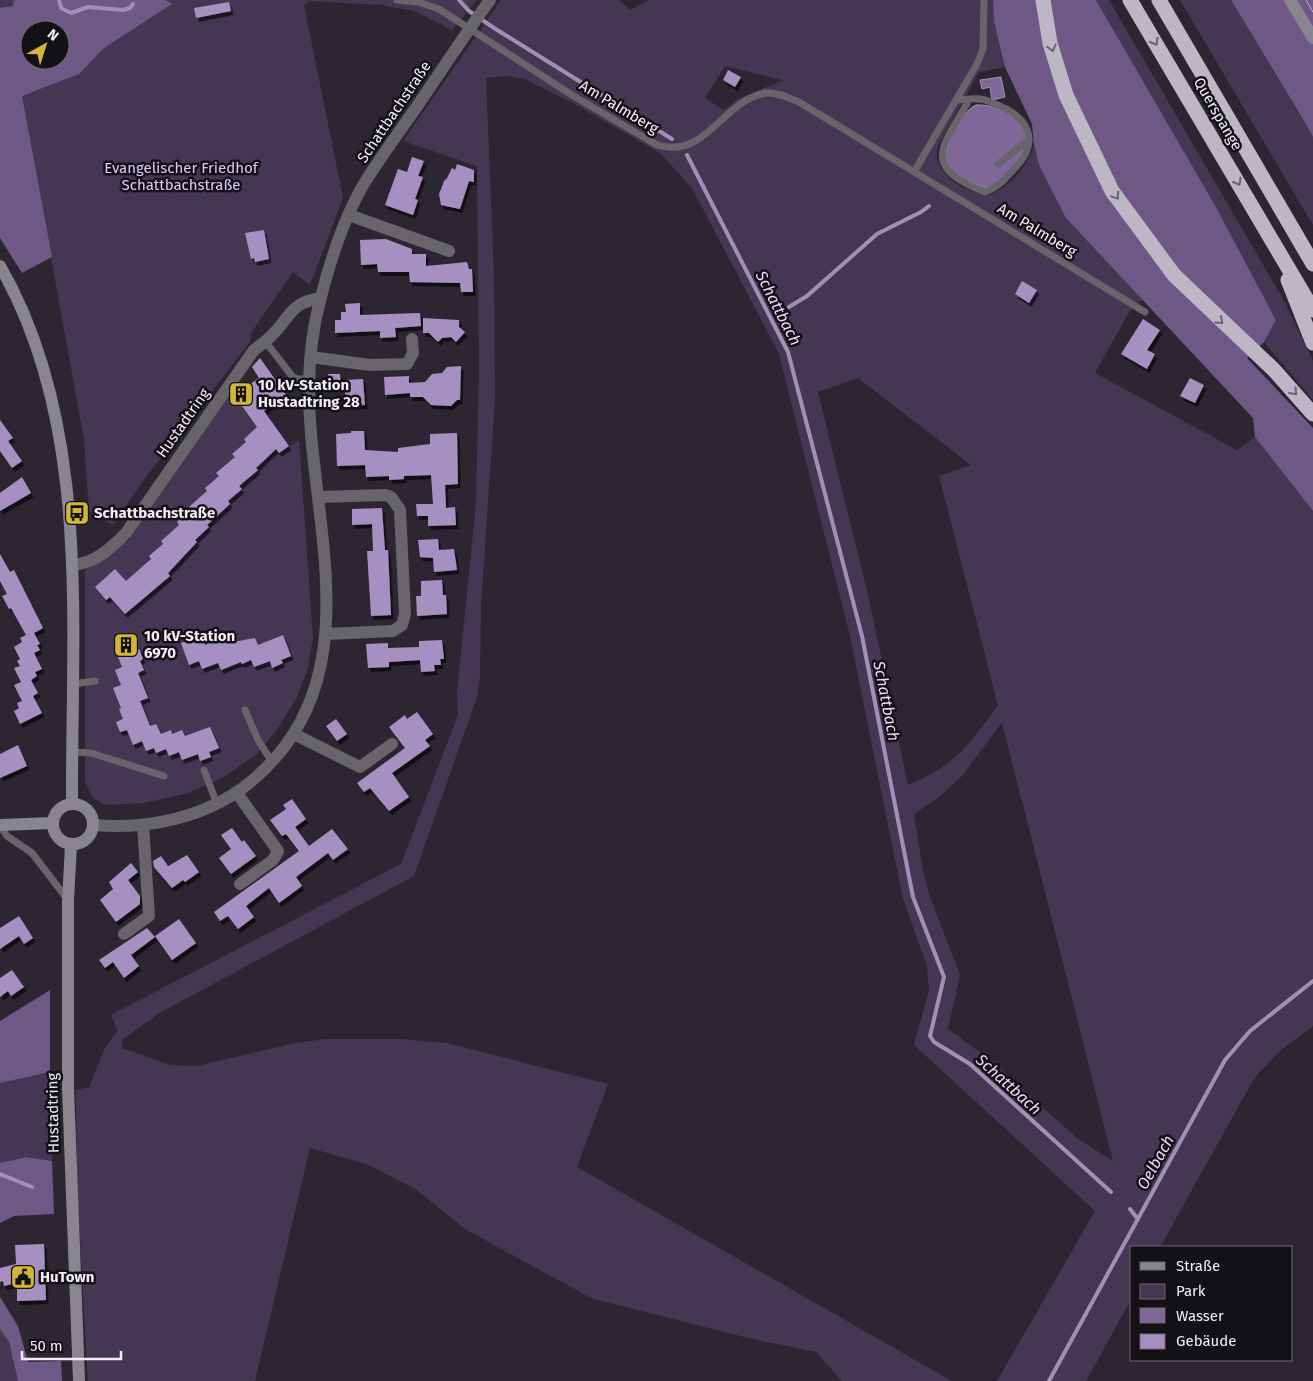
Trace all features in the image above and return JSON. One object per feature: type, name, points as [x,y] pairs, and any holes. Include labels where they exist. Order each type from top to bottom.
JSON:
[{"type":"highway","points":[[1043,0],[1050,43],[1066,95],[1112,191],[1174,275],[1274,370],[1313,414]]},
{"type":"highway","name":"Querspange","points":[[1130,0],[1275,246]]},
{"type":"highway","name":"Querspange","points":[[1159,0],[1250,157]]},
{"type":"highway","points":[[1250,157],[1313,246]]},
{"type":"highway","points":[[1250,157],[1313,264]]},
{"type":"highway","points":[[1275,246],[1313,310]]},
{"type":"highway","points":[[1275,246],[1304,325],[1313,343]]},
{"type":"street","name":"Schattbachstraße","points":[[93,825],[143,825],[186,816],[217,804],[237,793],[272,762],[294,734],[314,690],[323,663],[327,634],[326,586],[311,432],[311,357],[320,298],[349,215],[365,183],[490,0]]},
{"type":"street","points":[[1290,0],[1313,38]]},
{"type":"street","points":[[349,215],[449,250]]},
{"type":"street","points":[[0,266],[22,305],[49,390],[63,461],[72,565],[72,804]]},
{"type":"street","name":"Hustadtring","points":[[72,565],[83,564],[100,556],[126,533],[254,350],[274,334],[296,306],[304,301],[320,298]]},
{"type":"street","points":[[311,357],[370,365],[406,364],[413,353],[412,339]]},
{"type":"street","points":[[318,497],[385,495],[391,497],[400,510],[405,614],[402,625],[393,631],[327,634]]},
{"type":"street","points":[[294,734],[360,767],[392,744]]},
{"type":"street","points":[[237,793],[278,851],[273,860],[240,884]]},
{"type":"street","points":[[72,804],[85,809],[91,816],[93,825],[88,838],[80,843],[71,845],[57,838],[52,823],[60,808],[72,804]]},
{"type":"street","points":[[0,825],[52,823]]},
{"type":"street","points":[[124,934],[149,916],[143,825]]},
{"type":"street","name":"Hustadtring","points":[[71,845],[68,900],[70,1181],[79,1381]]},
{"type":"lane","points":[[397,0],[418,2],[475,21]]},
{"type":"lane","points":[[914,172],[983,49],[984,0]]},
{"type":"lane","name":"Am Palmberg","points":[[475,21],[572,95],[657,145],[680,147],[695,142],[751,98],[767,93],[783,95],[799,102],[1145,312]]},
{"type":"lane","points":[[956,100],[980,99],[1011,112],[1028,128],[1030,139],[1018,165],[998,187],[985,192],[969,186],[946,168],[940,159],[942,149],[969,100]]},
{"type":"lane","points":[[998,164],[1030,139]]},
{"type":"lane","points":[[265,341],[292,376],[297,379],[310,379]]},
{"type":"lane","points":[[73,684],[95,681]]},
{"type":"lane","points":[[245,710],[258,740],[272,762]]},
{"type":"lane","points":[[72,752],[92,753],[164,776]]},
{"type":"lane","points":[[204,770],[217,804]]},
{"type":"lane","points":[[0,825],[7,836],[32,854],[68,900]]},
{"type":"green space","name":"Evangelischer Friedhof Schattbachstraße","points":[[0,0],[477,0],[452,30],[414,11],[381,5],[309,1],[304,5],[343,198],[310,285],[293,272],[251,333],[250,342],[145,478],[113,525],[89,511],[84,440],[22,97],[0,106]]},
{"type":"green space","points":[[501,0],[619,0],[630,10],[649,0],[993,0],[994,22],[1005,67],[979,72],[938,146],[937,156],[939,165],[944,173],[960,186],[988,195],[996,192],[1017,175],[1028,160],[1034,145],[1039,165],[1122,277],[1143,299],[1128,314],[1095,373],[1237,450],[1255,437],[1313,511],[1313,1026],[1280,1051],[1255,1077],[1161,1246],[1130,1246],[1130,1302],[1086,1381],[997,1381],[1095,1211],[914,1045],[929,990],[927,966],[903,899],[850,636],[779,354],[692,188],[660,153],[580,107],[525,79],[508,76],[486,78],[494,277],[495,398],[481,606],[480,677],[477,697],[414,876],[161,1012],[122,1040],[122,1048],[170,1065],[197,1066],[295,1043],[326,1039],[400,1039],[446,1043],[608,1084],[577,1167],[952,1381],[842,1381],[816,1352],[748,1338],[591,1298],[465,1229],[417,1190],[366,1164],[310,1148],[255,1381],[88,1381],[77,1184],[76,1090],[89,1087],[104,1050],[118,1030],[111,1015],[401,864],[458,715],[457,692],[476,504],[479,368],[477,166],[403,141]],"holes":[[[725,66],[783,80],[738,99],[724,110],[705,98]],[[858,378],[971,465],[939,476],[998,705],[969,743],[950,762],[924,778],[908,785],[869,599],[818,392]],[[1002,722],[1113,1161],[1078,1139],[989,1059],[948,1029],[960,975],[930,897],[923,871],[914,814],[938,798],[963,775]]]},
{"type":"green space","points":[[1096,0],[1109,0],[1283,299],[1313,361],[1313,400],[1264,342],[1276,320],[1216,207]]},
{"type":"green space","points":[[1180,0],[1231,0],[1313,137],[1313,225]]},
{"type":"green space","points":[[232,392],[250,418],[253,417],[279,453],[299,440],[313,638],[307,671],[296,699],[276,731],[257,754],[222,778],[185,794],[144,803],[105,805],[93,798],[85,781],[85,570],[129,540]]},
{"type":"green space","points":[[50,1072],[52,1161],[26,1157],[0,1163],[0,1083]]},
{"type":"green space","points":[[0,1329],[9,1342],[18,1381],[0,1381]]},
{"type":"shaded area","points":[[14,0],[165,0],[172,4],[104,48],[79,74],[22,96],[52,257],[22,273],[0,238],[0,8],[13,6]]},
{"type":"shaded area","points":[[993,0],[1096,0],[1216,207],[1276,320],[1264,342],[1247,358],[1313,428],[1313,511],[1255,437],[1253,418],[1066,218],[1039,165],[1034,145],[1032,124],[1005,67],[994,22]]},
{"type":"shaded area","points":[[1231,0],[1313,0],[1313,137],[1304,121]]},
{"type":"shaded area","points":[[50,990],[50,1072],[0,1083],[0,1021]]},
{"type":"shaded area","points":[[26,1157],[52,1161],[54,1214],[14,1216],[0,1223],[0,1163]]},
{"type":"shaded area","points":[[0,1297],[18,1326],[28,1362],[61,1361],[62,1381],[18,1381],[9,1342],[0,1329]]},
{"type":"water","points":[[1001,77],[1005,97],[992,100],[990,87],[982,89],[980,80]]},
{"type":"water","points":[[976,105],[990,106],[1005,112],[1018,120],[1025,132],[1026,140],[1020,157],[1001,179],[987,188],[957,174],[945,159],[948,144],[955,128],[965,114]]},
{"type":"building","points":[[229,2],[231,11],[196,18],[194,8]]},
{"type":"building","points":[[728,70],[741,77],[735,87],[723,80]]},
{"type":"building","points":[[412,157],[424,161],[418,176],[423,177],[415,199],[418,200],[413,215],[385,205],[398,169],[407,172]]},
{"type":"building","points":[[457,164],[474,170],[474,182],[469,181],[460,209],[441,205],[439,194],[445,179],[452,168],[455,170]]},
{"type":"building","points":[[264,230],[269,259],[255,262],[254,258],[251,259],[245,233]]},
{"type":"building","points":[[386,239],[412,249],[412,254],[426,254],[426,266],[467,262],[469,269],[472,269],[473,292],[461,292],[460,283],[410,282],[409,272],[378,272],[377,264],[361,265],[360,240]]},
{"type":"building","points":[[1022,281],[1037,290],[1029,303],[1015,294]]},
{"type":"building","points":[[360,303],[360,315],[420,313],[421,326],[395,328],[396,337],[380,338],[380,331],[335,333],[335,320],[341,320],[341,312],[346,312],[345,304]]},
{"type":"building","points":[[423,318],[459,320],[459,327],[465,332],[456,342],[451,337],[442,338],[438,342],[429,333],[423,333]]},
{"type":"building","points":[[1143,319],[1160,330],[1147,350],[1155,354],[1147,369],[1121,354]]},
{"type":"building","points":[[260,358],[286,395],[264,411],[289,446],[279,453],[276,449],[256,468],[258,470],[239,486],[242,489],[228,501],[230,504],[207,525],[209,527],[195,540],[197,542],[168,573],[170,576],[125,614],[110,597],[106,600],[95,587],[115,569],[126,581],[151,559],[149,556],[163,544],[161,541],[179,525],[177,522],[191,510],[189,507],[207,491],[205,488],[219,476],[216,473],[235,457],[232,454],[246,442],[244,439],[257,427],[234,395],[259,378],[252,367]]},
{"type":"building","points":[[461,366],[460,400],[457,400],[451,406],[431,405],[423,397],[410,397],[410,393],[385,395],[384,377],[409,376],[409,383],[425,382],[432,374],[442,373],[447,367]]},
{"type":"building","points":[[328,374],[340,374],[341,386],[329,387]]},
{"type":"building","points":[[1190,378],[1204,385],[1195,403],[1180,396]]},
{"type":"building","points":[[363,379],[365,405],[346,406],[344,380]]},
{"type":"building","points":[[0,420],[13,438],[8,441],[22,461],[12,468],[0,451]]},
{"type":"building","points":[[351,431],[364,431],[365,450],[398,452],[398,448],[430,444],[430,434],[457,433],[458,484],[445,485],[446,508],[455,507],[456,525],[428,526],[428,516],[417,516],[416,504],[433,504],[431,475],[404,476],[404,479],[389,480],[389,476],[366,477],[365,465],[337,466],[336,434],[351,433]]},
{"type":"building","points":[[22,477],[31,493],[0,511],[0,493]]},
{"type":"building","points":[[382,508],[385,550],[388,550],[391,615],[371,616],[367,551],[373,551],[372,524],[352,525],[352,509]]},
{"type":"building","points":[[438,539],[439,550],[454,549],[457,570],[434,572],[433,558],[420,557],[418,540]]},
{"type":"building","points":[[0,554],[10,572],[14,570],[43,628],[34,633],[40,644],[37,645],[40,650],[34,653],[42,669],[35,672],[37,676],[31,680],[38,693],[33,696],[42,713],[20,724],[14,711],[19,708],[17,703],[22,701],[14,685],[21,682],[14,668],[20,666],[17,661],[20,659],[14,647],[22,642],[20,638],[26,635],[2,596],[7,594],[0,581]]},
{"type":"building","points":[[442,580],[443,595],[446,595],[447,614],[417,616],[416,596],[421,596],[421,581]]},
{"type":"building","points":[[230,635],[233,642],[255,638],[258,645],[283,635],[291,656],[281,660],[283,663],[272,668],[270,661],[254,667],[251,660],[221,670],[218,663],[202,669],[199,661],[189,665],[181,643],[191,639],[193,642],[202,638],[205,645]]},
{"type":"building","points":[[442,640],[444,659],[440,659],[441,665],[434,665],[435,671],[421,672],[420,660],[389,662],[389,667],[368,668],[366,644],[388,643],[388,648],[419,647],[419,641]]},
{"type":"building","points":[[139,649],[143,659],[140,661],[144,670],[138,673],[148,698],[140,701],[150,726],[156,724],[161,734],[171,730],[172,734],[182,730],[185,736],[210,727],[219,748],[209,752],[211,757],[200,761],[198,754],[182,760],[179,752],[169,756],[166,749],[156,753],[154,748],[146,751],[142,741],[133,745],[127,730],[120,732],[116,722],[123,719],[113,688],[121,685],[115,670],[122,667],[118,657]]},
{"type":"building","points":[[417,712],[433,734],[425,740],[430,746],[392,773],[409,797],[389,811],[370,788],[364,792],[357,783],[405,748],[389,727],[405,715],[407,719]]},
{"type":"building","points":[[336,719],[347,734],[337,741],[326,726]]},
{"type":"building","points":[[18,745],[27,766],[0,778],[0,754]]},
{"type":"building","points":[[292,799],[306,819],[295,827],[309,846],[332,829],[348,849],[333,860],[328,853],[296,877],[302,886],[279,903],[269,888],[246,906],[254,917],[238,929],[228,916],[220,921],[214,912],[299,851],[286,834],[282,836],[270,820],[286,809],[283,805]]},
{"type":"building","points":[[232,828],[242,842],[244,840],[256,856],[231,874],[219,858],[231,849],[221,835]]},
{"type":"building","points":[[187,855],[199,872],[172,888],[154,867],[153,861],[161,856],[168,866],[165,868]]},
{"type":"building","points":[[131,863],[138,872],[128,880],[140,896],[140,904],[116,922],[100,900],[113,889],[109,882]]},
{"type":"building","points":[[19,916],[33,938],[24,944],[19,936],[0,949],[0,928]]},
{"type":"building","points":[[179,919],[196,943],[172,960],[155,936]]},
{"type":"building","points":[[147,928],[155,937],[131,955],[139,966],[124,978],[113,962],[105,968],[99,960]]},
{"type":"building","points":[[12,970],[24,987],[11,996],[8,991],[0,997],[0,978]]},
{"type":"building","name":"HuTown","points":[[44,1244],[46,1300],[17,1301],[17,1283],[4,1286],[3,1281],[0,1282],[0,1268],[16,1264],[15,1245]]},
{"type":"waterway","points":[[59,0],[61,8],[71,13],[88,7],[123,10],[130,8],[133,4]]},
{"type":"waterway","name":"Schattbach","points":[[459,0],[469,11],[494,28],[672,139]]},
{"type":"waterway","name":"Schattbach","points":[[687,155],[788,352],[862,636],[913,897],[944,977],[930,1036],[934,1042],[970,1064],[1111,1192]]},
{"type":"waterway","points":[[789,307],[807,296],[877,234],[929,206]]},
{"type":"waterway","name":"Oelbach","points":[[1049,1381],[1225,1060],[1250,1031],[1313,981]]},
{"type":"waterway","points":[[0,1174],[32,1187]]},
{"type":"waterway","name":"Schattbach","points":[[1130,1209],[1137,1218]]},
{"type":"tram line","points":[[1306,0],[1313,12]]},
{"type":"place","name":"10 kV-Station Hustadtring 28","points":[[241,394]]},
{"type":"place","name":"Schattbachstraße","points":[[77,513]]},
{"type":"place","name":"10 kV-Station 6970","points":[[126,645]]},
{"type":"place","name":"HuTown","points":[[23,1277]]}]
